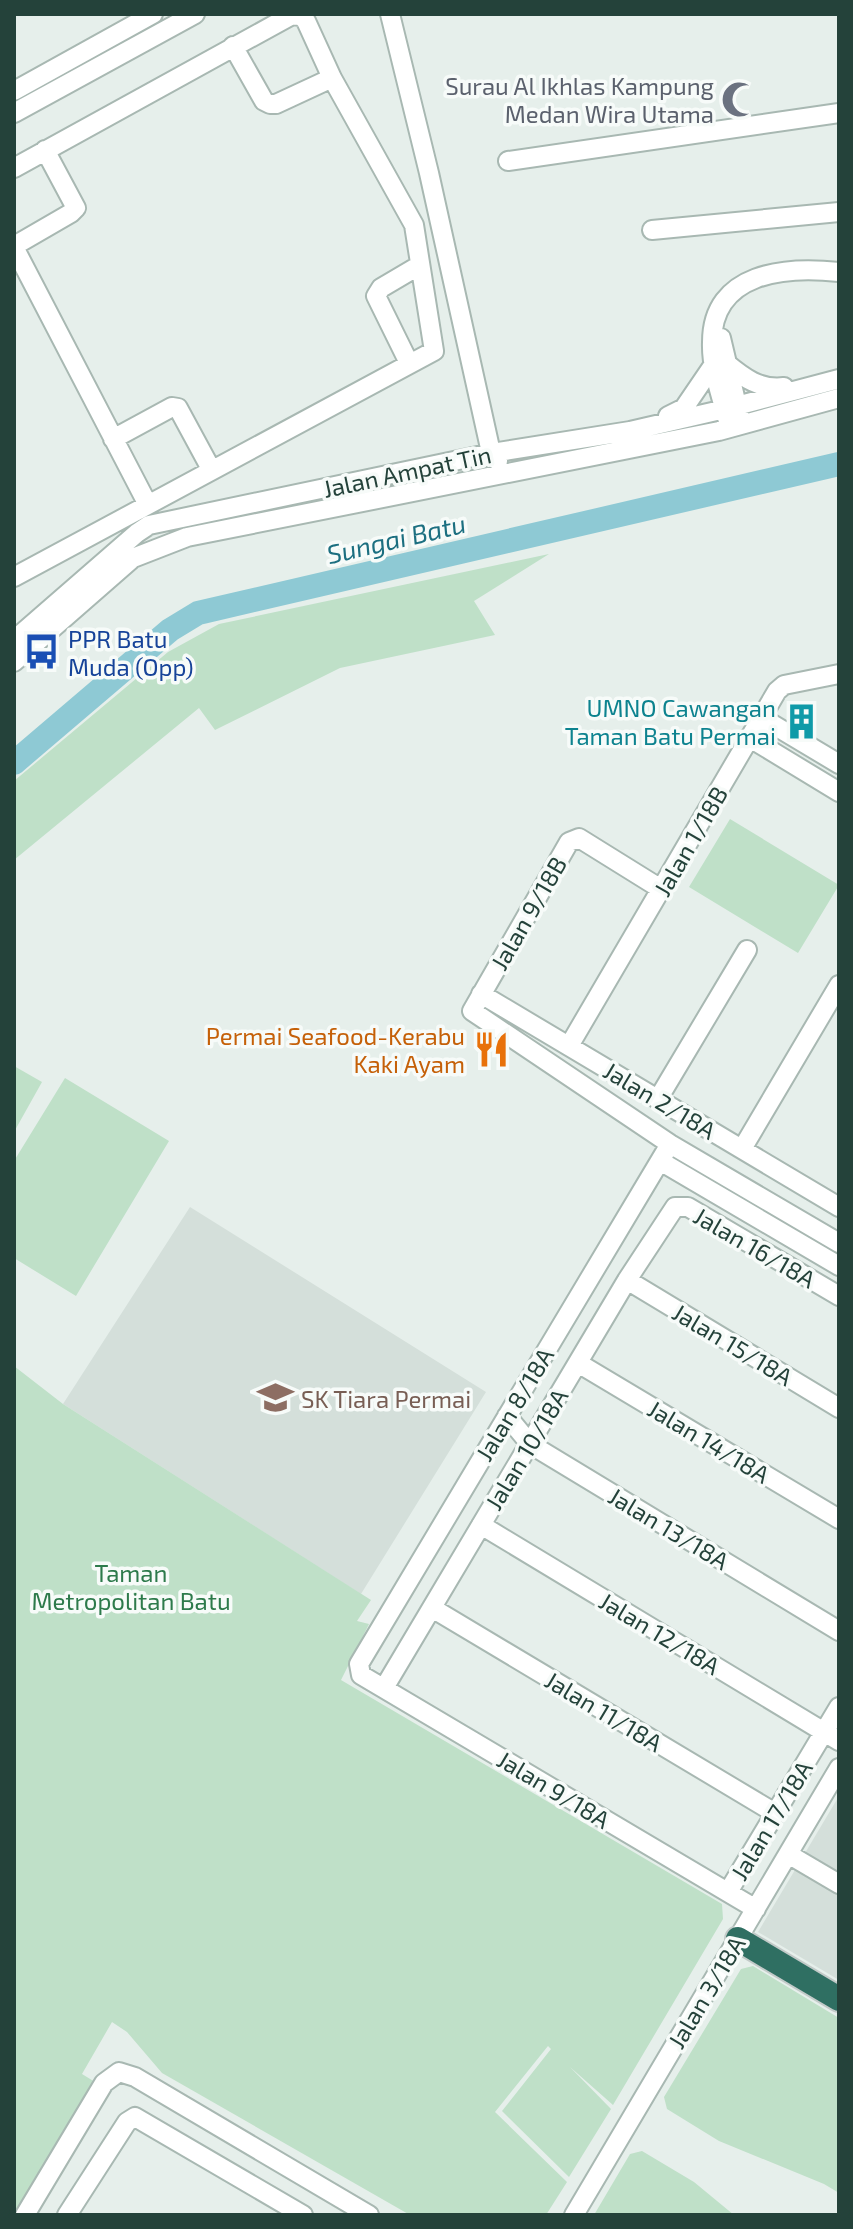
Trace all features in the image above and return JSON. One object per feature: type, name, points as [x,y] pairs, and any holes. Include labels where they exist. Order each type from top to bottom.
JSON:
[{"type":"highway","points":[[738,1939],[839,1999]]},
{"type":"street","points":[[14,91],[153,14]]},
{"type":"street","points":[[14,113],[195,14]]},
{"type":"street","points":[[390,14],[492,453],[495,459],[504,462],[568,461]]},
{"type":"street","points":[[14,168],[233,46],[292,15],[301,16],[414,225],[434,351],[14,577]]},
{"type":"street","points":[[233,46],[264,101],[270,104],[332,78]]},
{"type":"street","points":[[508,161],[839,113]]},
{"type":"street","points":[[45,150],[76,208],[14,247],[147,503]]},
{"type":"street","points":[[652,230],[839,212]]},
{"type":"street","points":[[409,363],[376,296],[381,288],[420,265]]},
{"type":"street","points":[[733,417],[720,364],[711,344],[715,319],[732,291],[743,283],[783,271],[839,272]]},
{"type":"street","points":[[608,434],[676,414],[692,398],[720,364],[723,321],[731,305],[747,290],[784,278],[839,280]]},
{"type":"street","points":[[720,364],[763,387],[837,386]]},
{"type":"street","name":"Jalan Ampat Tin","points":[[14,662],[133,558],[148,550],[187,537],[568,461],[837,386]]},
{"type":"street","points":[[113,439],[172,407],[178,408],[211,469]]},
{"type":"street","name":"Jalan Ampat Tin","points":[[14,640],[149,525],[492,453],[733,417]]},
{"type":"street","points":[[423,491],[484,466],[491,460],[492,453]]},
{"type":"street","name":"Jalan 1/18B","points":[[569,1046],[777,691],[784,685],[839,674]]},
{"type":"street","points":[[762,718],[839,764]]},
{"type":"street","points":[[750,738],[839,792]]},
{"type":"street","name":"Jalan 9/18B","points":[[481,994],[569,842],[574,839],[579,838],[661,889]]},
{"type":"street","points":[[658,1099],[747,950]]},
{"type":"street","points":[[742,1149],[839,985]]},
{"type":"street","points":[[481,994],[473,1008],[474,1014],[665,1152],[839,1266]]},
{"type":"street","name":"Jalan 2/18A","points":[[481,994],[742,1149],[836,1200]]},
{"type":"street","name":"Jalan 2/18A","points":[[665,1152],[839,1243]]},
{"type":"street","name":"Jalan 8/18A","points":[[359,1664],[665,1152]]},
{"type":"street","name":"Jalan 16/18A","points":[[671,1212],[675,1207],[688,1207],[839,1296]]},
{"type":"street","name":"Jalan 10/18A","points":[[384,1688],[627,1280],[671,1212]]},
{"type":"street","name":"Jalan 15/18A","points":[[627,1280],[839,1408]]},
{"type":"street","name":"Jalan 14/18A","points":[[578,1363],[839,1519]]},
{"type":"street","name":"Jalan 13/18A","points":[[507,1416],[530,1444],[839,1631]]},
{"type":"street","name":"Jalan 12/18A","points":[[481,1525],[831,1737]]},
{"type":"street","name":"Jalan 11/18A","points":[[432,1608],[775,1813]]},
{"type":"street","name":"Jalan 9/18A","points":[[359,1664],[361,1675],[756,1909]]},
{"type":"street","name":"Jalan 17/18A","points":[[728,1892],[775,1813],[831,1737],[839,1707]]},
{"type":"street","name":"Jalan 3/18A","points":[[574,2215],[839,1768]]},
{"type":"street","points":[[788,1854],[839,1884]]},
{"type":"street","points":[[25,2215],[104,2083],[114,2074],[125,2073],[369,2215]]},
{"type":"street","points":[[75,2212],[127,2122],[131,2118],[139,2118],[303,2215]]},
{"type":"shaded area","name":"SK Tiara Permai","points":[[190,1207],[486,1392],[361,1594],[63,1404]]},
{"type":"shaded area","points":[[839,1796],[839,1980],[758,1932]]},
{"type":"green space","points":[[549,554],[474,601],[495,635],[340,668],[215,730],[199,708],[14,860],[14,781],[168,652],[219,624]]},
{"type":"green space","points":[[730,819],[839,885],[798,953],[689,887]]},
{"type":"green space","points":[[14,1066],[42,1082],[14,1132]]},
{"type":"green space","points":[[65,1078],[169,1141],[76,1296],[14,1258],[14,1161]]},
{"type":"green space","name":"Taman Metropolitan Batu","points":[[14,1366],[63,1404],[371,1600],[357,1621],[369,1624],[341,1680],[722,1904],[723,1919],[613,2105],[570,2067],[611,2109],[569,2177],[502,2111],[551,2049],[548,2046],[495,2112],[567,2182],[546,2215],[410,2215],[162,2073],[127,2032],[112,2022],[82,2074],[95,2082],[14,2215]]},
{"type":"green space","points":[[753,1966],[839,2018],[839,2193],[719,2141],[667,2109],[664,2097],[741,1969]]},
{"type":"green space","points":[[642,2151],[694,2182],[734,2215],[594,2215],[630,2154]]},
{"type":"waterway","name":"Sungai Batu","points":[[14,763],[170,630],[198,613],[839,464]]},
{"type":"place","name":"Surau Al Ikhlas Kampung Medan Wira Utama","points":[[740,99]]},
{"type":"place","name":"PPR Batu Muda (Opp)","points":[[42,652]]},
{"type":"place","name":"UMNO Cawangan Taman Batu Permai","points":[[802,721]]},
{"type":"place","name":"Permai Seafood-Kerabu Kaki Ayam","points":[[491,1049]]},
{"type":"place","name":"SK Tiara Permai","points":[[275,1398]]}]
